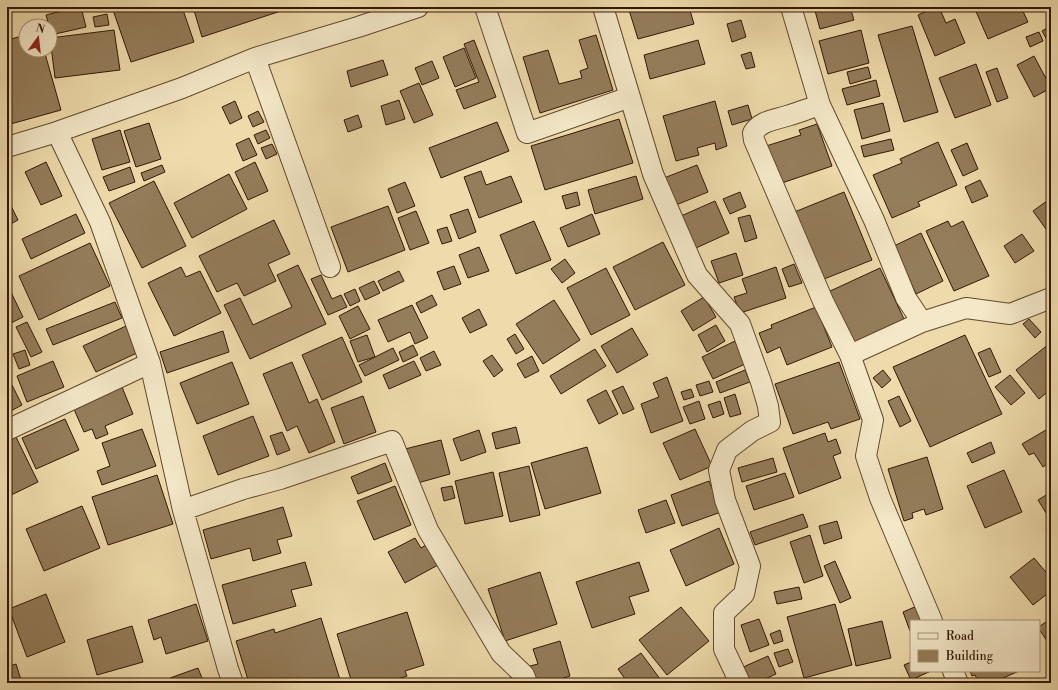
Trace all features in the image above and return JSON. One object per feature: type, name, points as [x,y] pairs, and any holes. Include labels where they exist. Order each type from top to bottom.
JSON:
[{"type":"street","points":[[7,147],[58,132],[182,88],[255,58],[418,7]]},
{"type":"street","points":[[485,7],[527,133],[630,97]]},
{"type":"street","points":[[604,7],[653,174],[697,275],[740,324],[768,406],[770,422],[752,431],[727,450],[719,470],[725,500],[750,566],[744,594],[724,613],[724,649],[740,683]]},
{"type":"street","points":[[791,7],[820,105],[874,220],[906,298],[922,322]]},
{"type":"street","points":[[255,58],[330,267]]},
{"type":"street","points":[[820,105],[788,116],[766,121],[756,128],[753,133],[754,140],[823,301],[850,355],[872,420],[866,456],[880,498],[932,620]]},
{"type":"street","points":[[58,132],[100,222],[150,363],[183,510],[233,683]]},
{"type":"street","points":[[850,355],[922,322],[966,308],[1010,314],[1051,298]]},
{"type":"street","points":[[7,430],[150,363]]},
{"type":"street","points":[[183,510],[392,441],[428,530],[501,653],[524,675],[527,683]]},
{"type":"street","points":[[953,672],[958,683]]},
{"type":"building","points":[[81,7],[86,27],[58,33],[58,18],[47,18],[46,15]]},
{"type":"building","points":[[112,7],[182,7],[194,42],[131,62]]},
{"type":"building","points":[[193,7],[293,7],[202,37]]},
{"type":"building","points":[[639,7],[689,7],[694,24],[638,39],[629,10]]},
{"type":"building","points":[[814,7],[850,7],[854,20],[820,29]]},
{"type":"building","points":[[939,7],[946,23],[955,19],[965,43],[935,56],[918,15]]},
{"type":"building","points":[[974,7],[1021,7],[1028,22],[988,39]]},
{"type":"building","points":[[107,14],[109,25],[95,27],[93,17]]},
{"type":"building","points":[[741,20],[746,37],[732,42],[727,24]]},
{"type":"building","points":[[912,26],[938,112],[904,122],[878,35]]},
{"type":"building","points":[[1051,26],[1051,47],[1042,31]]},
{"type":"building","points":[[114,30],[120,70],[55,78],[52,58],[58,58],[58,37]]},
{"type":"building","points":[[861,30],[869,63],[828,74],[819,41]]},
{"type":"building","points":[[1039,32],[1043,41],[1030,47],[1026,37]]},
{"type":"building","points":[[596,35],[613,90],[540,113],[523,57],[548,50],[559,84],[582,78],[580,71],[588,68],[579,40]]},
{"type":"building","points":[[18,37],[18,58],[46,58],[61,110],[7,125],[7,40]]},
{"type":"building","points":[[474,40],[496,97],[464,109],[456,90],[479,82],[464,44]]},
{"type":"building","points":[[698,40],[705,64],[650,79],[644,55]]},
{"type":"building","points":[[464,48],[476,78],[455,87],[443,57]]},
{"type":"building","points":[[751,52],[755,67],[746,69],[741,55]]},
{"type":"building","points":[[1034,56],[1051,88],[1034,97],[1017,65]]},
{"type":"building","points":[[383,60],[388,75],[351,87],[347,71]]},
{"type":"building","points":[[432,61],[439,78],[422,85],[415,68]]},
{"type":"building","points":[[976,64],[991,105],[955,118],[939,78]]},
{"type":"building","points":[[868,67],[871,78],[850,84],[847,72]]},
{"type":"building","points":[[997,68],[1008,98],[997,102],[986,72]]},
{"type":"building","points":[[876,80],[880,96],[847,105],[842,89]]},
{"type":"building","points":[[419,83],[433,115],[414,123],[400,91]]},
{"type":"building","points":[[399,100],[405,119],[386,125],[381,106]]},
{"type":"building","points":[[235,101],[242,118],[230,124],[222,107]]},
{"type":"building","points":[[715,101],[727,146],[716,150],[715,143],[697,148],[699,155],[676,161],[663,116]]},
{"type":"building","points":[[883,103],[890,131],[862,139],[854,110]]},
{"type":"building","points":[[748,105],[752,119],[732,125],[728,111]]},
{"type":"building","points":[[258,111],[264,122],[253,127],[248,116]]},
{"type":"building","points":[[358,115],[362,127],[348,132],[344,120]]},
{"type":"building","points":[[619,119],[633,163],[545,190],[531,146]]},
{"type":"building","points":[[497,122],[509,151],[441,178],[429,148]]},
{"type":"building","points":[[149,123],[161,159],[136,167],[124,131]]},
{"type":"building","points":[[817,124],[832,166],[776,185],[763,147],[801,135],[799,130]]},
{"type":"building","points":[[120,130],[130,162],[102,170],[92,139]]},
{"type":"building","points":[[266,130],[270,138],[258,144],[254,135]]},
{"type":"building","points":[[249,138],[257,155],[243,161],[236,144]]},
{"type":"building","points":[[891,139],[894,150],[864,157],[861,146]]},
{"type":"building","points":[[938,142],[957,185],[918,202],[920,206],[892,218],[873,175],[902,163],[900,159]]},
{"type":"building","points":[[967,143],[978,169],[963,176],[951,150]]},
{"type":"building","points":[[272,144],[277,154],[266,159],[261,148]]},
{"type":"building","points":[[46,162],[62,196],[41,205],[25,172]]},
{"type":"building","points":[[255,162],[268,191],[248,200],[235,172]]},
{"type":"building","points":[[162,165],[165,172],[144,181],[141,173]]},
{"type":"building","points":[[697,165],[708,192],[676,205],[664,178]]},
{"type":"building","points":[[130,167],[135,182],[109,191],[103,177]]},
{"type":"building","points":[[481,171],[486,185],[511,176],[522,202],[479,218],[464,177]]},
{"type":"building","points":[[229,174],[247,209],[192,238],[174,203]]},
{"type":"building","points":[[636,176],[643,199],[595,214],[588,190]]},
{"type":"building","points":[[980,180],[988,196],[972,203],[965,187]]},
{"type":"building","points":[[154,181],[186,246],[142,268],[109,203]]},
{"type":"building","points":[[405,182],[415,206],[397,213],[388,189]]},
{"type":"building","points":[[577,192],[580,205],[566,209],[562,196]]},
{"type":"building","points":[[740,192],[746,207],[730,214],[723,199]]},
{"type":"building","points":[[844,192],[872,260],[819,281],[792,213]]},
{"type":"building","points":[[7,198],[18,220],[7,226]]},
{"type":"building","points":[[1051,198],[1051,236],[1033,211]]},
{"type":"building","points":[[715,201],[729,233],[696,248],[681,216]]},
{"type":"building","points":[[388,206],[405,250],[348,272],[331,227]]},
{"type":"building","points":[[468,209],[476,232],[459,239],[450,215]]},
{"type":"building","points":[[416,211],[429,243],[410,250],[398,218]]},
{"type":"building","points":[[76,214],[85,233],[31,259],[22,239]]},
{"type":"building","points":[[592,214],[600,234],[568,247],[560,228]]},
{"type":"building","points":[[750,215],[757,238],[745,242],[738,218]]},
{"type":"building","points":[[274,220],[290,254],[268,264],[276,281],[244,296],[237,283],[217,292],[199,256]]},
{"type":"building","points":[[534,221],[551,260],[516,274],[500,235]]},
{"type":"building","points":[[948,221],[951,227],[963,221],[989,276],[954,291],[926,231]]},
{"type":"building","points":[[447,227],[452,241],[442,244],[437,230]]},
{"type":"building","points":[[921,233],[943,281],[916,294],[894,246]]},
{"type":"building","points":[[1022,234],[1034,251],[1015,263],[1004,246]]},
{"type":"building","points":[[663,242],[685,285],[635,310],[613,267]]},
{"type":"building","points":[[90,243],[110,286],[39,320],[19,276]]},
{"type":"building","points":[[479,247],[489,271],[468,278],[459,255]]},
{"type":"building","points":[[736,253],[743,275],[719,283],[711,261]]},
{"type":"building","points":[[565,259],[575,273],[562,283],[551,269]]},
{"type":"building","points":[[794,264],[802,283],[789,287],[782,269]]},
{"type":"building","points":[[298,265],[326,324],[250,359],[224,305],[240,298],[253,325],[292,307],[277,275]]},
{"type":"building","points":[[454,266],[461,284],[444,290],[437,272]]},
{"type":"building","points":[[181,267],[186,277],[200,271],[221,313],[174,336],[148,283]]},
{"type":"building","points":[[776,267],[786,298],[740,313],[734,297],[747,293],[742,279]]},
{"type":"building","points":[[606,268],[630,315],[591,335],[567,288]]},
{"type":"building","points":[[880,268],[904,319],[852,343],[828,292]]},
{"type":"building","points":[[399,271],[404,281],[383,291],[378,281]]},
{"type":"building","points":[[321,275],[332,299],[341,295],[347,307],[328,315],[311,279]]},
{"type":"building","points":[[374,281],[380,293],[365,300],[359,288]]},
{"type":"building","points":[[7,284],[23,317],[7,325]]},
{"type":"building","points":[[355,289],[360,301],[350,306],[344,294]]},
{"type":"building","points":[[432,295],[437,305],[421,313],[416,303]]},
{"type":"building","points":[[704,297],[716,317],[693,331],[681,311]]},
{"type":"building","points":[[554,300],[580,340],[543,364],[516,324]]},
{"type":"building","points":[[115,302],[122,318],[53,345],[46,329]]},
{"type":"building","points":[[412,305],[428,338],[415,344],[410,332],[388,342],[378,320]]},
{"type":"building","points":[[358,306],[370,329],[350,339],[339,316]]},
{"type":"building","points":[[816,307],[832,347],[787,365],[780,347],[767,353],[759,333],[772,328],[771,325]]},
{"type":"building","points":[[479,309],[487,325],[470,333],[462,318]]},
{"type":"building","points":[[1029,319],[1041,332],[1035,338],[1023,324]]},
{"type":"building","points":[[27,322],[42,352],[31,357],[16,327]]},
{"type":"building","points":[[716,325],[725,341],[707,352],[698,335]]},
{"type":"building","points":[[126,326],[139,352],[96,372],[83,346]]},
{"type":"building","points":[[632,328],[648,355],[617,373],[601,346]]},
{"type":"building","points":[[223,331],[229,352],[167,373],[160,352]]},
{"type":"building","points":[[515,334],[524,349],[516,354],[507,339]]},
{"type":"building","points":[[367,335],[375,357],[358,362],[350,341]]},
{"type":"building","points":[[965,335],[1002,414],[930,447],[893,367]]},
{"type":"building","points":[[342,337],[362,382],[322,400],[302,355]]},
{"type":"building","points":[[735,341],[745,364],[713,379],[702,357]]},
{"type":"building","points":[[1049,344],[1051,347],[1051,389],[1039,399],[1016,370]]},
{"type":"building","points":[[413,345],[418,355],[403,362],[399,352]]},
{"type":"building","points":[[393,348],[399,360],[365,376],[359,365]]},
{"type":"building","points":[[990,348],[1001,372],[989,377],[978,353]]},
{"type":"building","points":[[595,349],[606,366],[561,394],[550,376]]},
{"type":"building","points":[[25,350],[30,365],[19,369],[13,354]]},
{"type":"building","points":[[434,351],[441,365],[426,371],[420,358]]},
{"type":"building","points":[[492,355],[503,370],[494,377],[483,361]]},
{"type":"building","points":[[532,356],[539,371],[525,378],[517,364]]},
{"type":"building","points":[[53,361],[64,387],[27,402],[17,376]]},
{"type":"building","points":[[414,361],[421,375],[389,389],[383,375]]},
{"type":"building","points":[[232,362],[249,404],[197,424],[180,383]]},
{"type":"building","points":[[292,362],[309,403],[317,399],[335,442],[309,453],[297,426],[287,431],[263,374]]},
{"type":"building","points":[[839,362],[860,419],[831,429],[828,422],[793,434],[775,384]]},
{"type":"building","points":[[745,370],[750,382],[720,393],[716,382]]},
{"type":"building","points":[[883,370],[891,380],[882,388],[873,378]]},
{"type":"building","points":[[1010,375],[1025,393],[1011,405],[995,387]]},
{"type":"building","points":[[667,377],[683,421],[651,433],[641,404],[659,397],[653,383]]},
{"type":"building","points":[[709,381],[713,392],[700,396],[696,385]]},
{"type":"building","points":[[12,385],[22,405],[7,413],[7,388]]},
{"type":"building","points":[[623,386],[634,409],[623,414],[612,391]]},
{"type":"building","points":[[122,387],[133,414],[105,426],[108,434],[96,439],[92,429],[84,432],[73,407]]},
{"type":"building","points":[[691,389],[694,397],[684,400],[681,392]]},
{"type":"building","points":[[606,390],[618,414],[599,424],[587,400]]},
{"type":"building","points":[[735,394],[741,414],[730,417],[724,398]]},
{"type":"building","points":[[363,396],[376,432],[344,444],[331,408]]},
{"type":"building","points":[[899,396],[911,421],[900,427],[888,401]]},
{"type":"building","points":[[699,401],[705,419],[690,424],[683,407]]},
{"type":"building","points":[[720,401],[724,414],[713,418],[708,405]]},
{"type":"building","points":[[253,416],[269,456],[218,475],[203,436]]},
{"type":"building","points":[[65,419],[79,450],[36,469],[22,438]]},
{"type":"building","points":[[516,427],[520,443],[496,449],[492,433]]},
{"type":"building","points":[[1051,427],[1051,461],[1043,467],[1034,453],[1029,455],[1022,444]]},
{"type":"building","points":[[142,429],[156,466],[102,485],[97,471],[110,466],[102,443]]},
{"type":"building","points":[[695,429],[712,466],[680,480],[663,443]]},
{"type":"building","points":[[479,430],[486,452],[461,461],[453,439]]},
{"type":"building","points":[[282,432],[290,450],[277,455],[270,436]]},
{"type":"building","points":[[825,433],[828,442],[836,439],[841,453],[833,456],[841,478],[799,494],[783,448]]},
{"type":"building","points":[[16,437],[38,482],[7,497],[7,442]]},
{"type":"building","points":[[441,440],[450,474],[414,484],[405,449]]},
{"type":"building","points":[[991,442],[995,453],[972,463],[967,453]]},
{"type":"building","points":[[587,447],[601,493],[545,509],[531,463]]},
{"type":"building","points":[[927,457],[943,509],[926,515],[924,509],[912,513],[913,518],[904,521],[888,469]]},
{"type":"building","points":[[773,458],[777,472],[742,482],[738,468]]},
{"type":"building","points":[[385,463],[392,481],[358,494],[351,477]]},
{"type":"building","points":[[529,466],[540,515],[510,522],[499,473]]},
{"type":"building","points":[[1004,470],[1022,512],[985,528],[967,486]]},
{"type":"building","points":[[493,472],[503,516],[465,524],[455,481]]},
{"type":"building","points":[[785,473],[794,497],[754,510],[746,486]]},
{"type":"building","points":[[157,475],[173,524],[108,545],[92,497]]},
{"type":"building","points":[[709,481],[721,512],[682,526],[671,495]]},
{"type":"building","points":[[395,486],[411,525],[374,540],[357,501]]},
{"type":"building","points":[[452,486],[455,498],[444,501],[441,488]]},
{"type":"building","points":[[1051,492],[1051,521],[1038,500]]},
{"type":"building","points":[[666,500],[675,523],[646,533],[638,510]]},
{"type":"building","points":[[82,506],[100,548],[44,571],[26,529]]},
{"type":"building","points":[[283,507],[292,536],[277,540],[281,553],[253,561],[250,548],[211,559],[203,530]]},
{"type":"building","points":[[803,514],[808,527],[755,545],[750,532]]},
{"type":"building","points":[[837,521],[842,538],[824,544],[819,526]]},
{"type":"building","points":[[719,528],[734,564],[686,586],[670,550]]},
{"type":"building","points":[[810,535],[823,576],[804,583],[790,542]]},
{"type":"building","points":[[415,538],[421,548],[426,545],[438,565],[405,583],[388,552]]},
{"type":"building","points":[[1034,558],[1051,578],[1051,591],[1033,605],[1010,577]]},
{"type":"building","points":[[835,561],[851,598],[840,603],[824,566]]},
{"type":"building","points":[[305,562],[312,585],[291,590],[296,606],[233,624],[222,585]]},
{"type":"building","points":[[639,562],[649,591],[629,597],[635,614],[592,628],[576,582]]},
{"type":"building","points":[[540,572],[557,624],[505,641],[488,589]]},
{"type":"building","points":[[799,587],[802,599],[777,604],[774,592]]},
{"type":"building","points":[[46,594],[65,642],[27,657],[9,609]]},
{"type":"building","points":[[196,604],[208,641],[166,654],[161,637],[154,640],[148,620]]},
{"type":"building","points":[[835,604],[852,665],[804,678],[787,617]]},
{"type":"building","points":[[917,606],[923,620],[910,620],[910,631],[903,612]]},
{"type":"building","points":[[681,607],[709,641],[667,675],[639,640]]},
{"type":"building","points":[[407,612],[424,665],[405,671],[407,676],[386,683],[378,683],[377,679],[366,683],[352,683],[337,634]]},
{"type":"building","points":[[321,618],[341,683],[249,683],[236,641],[274,629],[275,633]]},
{"type":"building","points":[[1051,618],[1051,647],[1040,630],[1040,626]]},
{"type":"building","points":[[759,619],[769,645],[750,652],[741,625]]},
{"type":"building","points":[[882,621],[891,658],[856,666],[848,629]]},
{"type":"building","points":[[132,626],[143,662],[97,675],[87,640]]},
{"type":"building","points":[[780,630],[783,641],[774,644],[770,634]]},
{"type":"building","points":[[560,641],[570,676],[547,683],[535,683],[530,666],[538,664],[533,649]]},
{"type":"building","points":[[788,649],[793,662],[779,667],[774,653]]},
{"type":"building","points":[[641,653],[663,683],[628,683],[618,669]]},
{"type":"building","points":[[768,656],[776,674],[756,683],[748,683],[741,668]]},
{"type":"building","points":[[910,662],[910,672],[929,672],[911,680],[904,665]]},
{"type":"building","points":[[16,664],[22,683],[7,683],[7,667]]},
{"type":"building","points":[[198,668],[204,683],[172,683],[170,678]]},
{"type":"building","points":[[970,672],[1017,672],[992,683],[979,683],[975,675],[972,676]]}]
